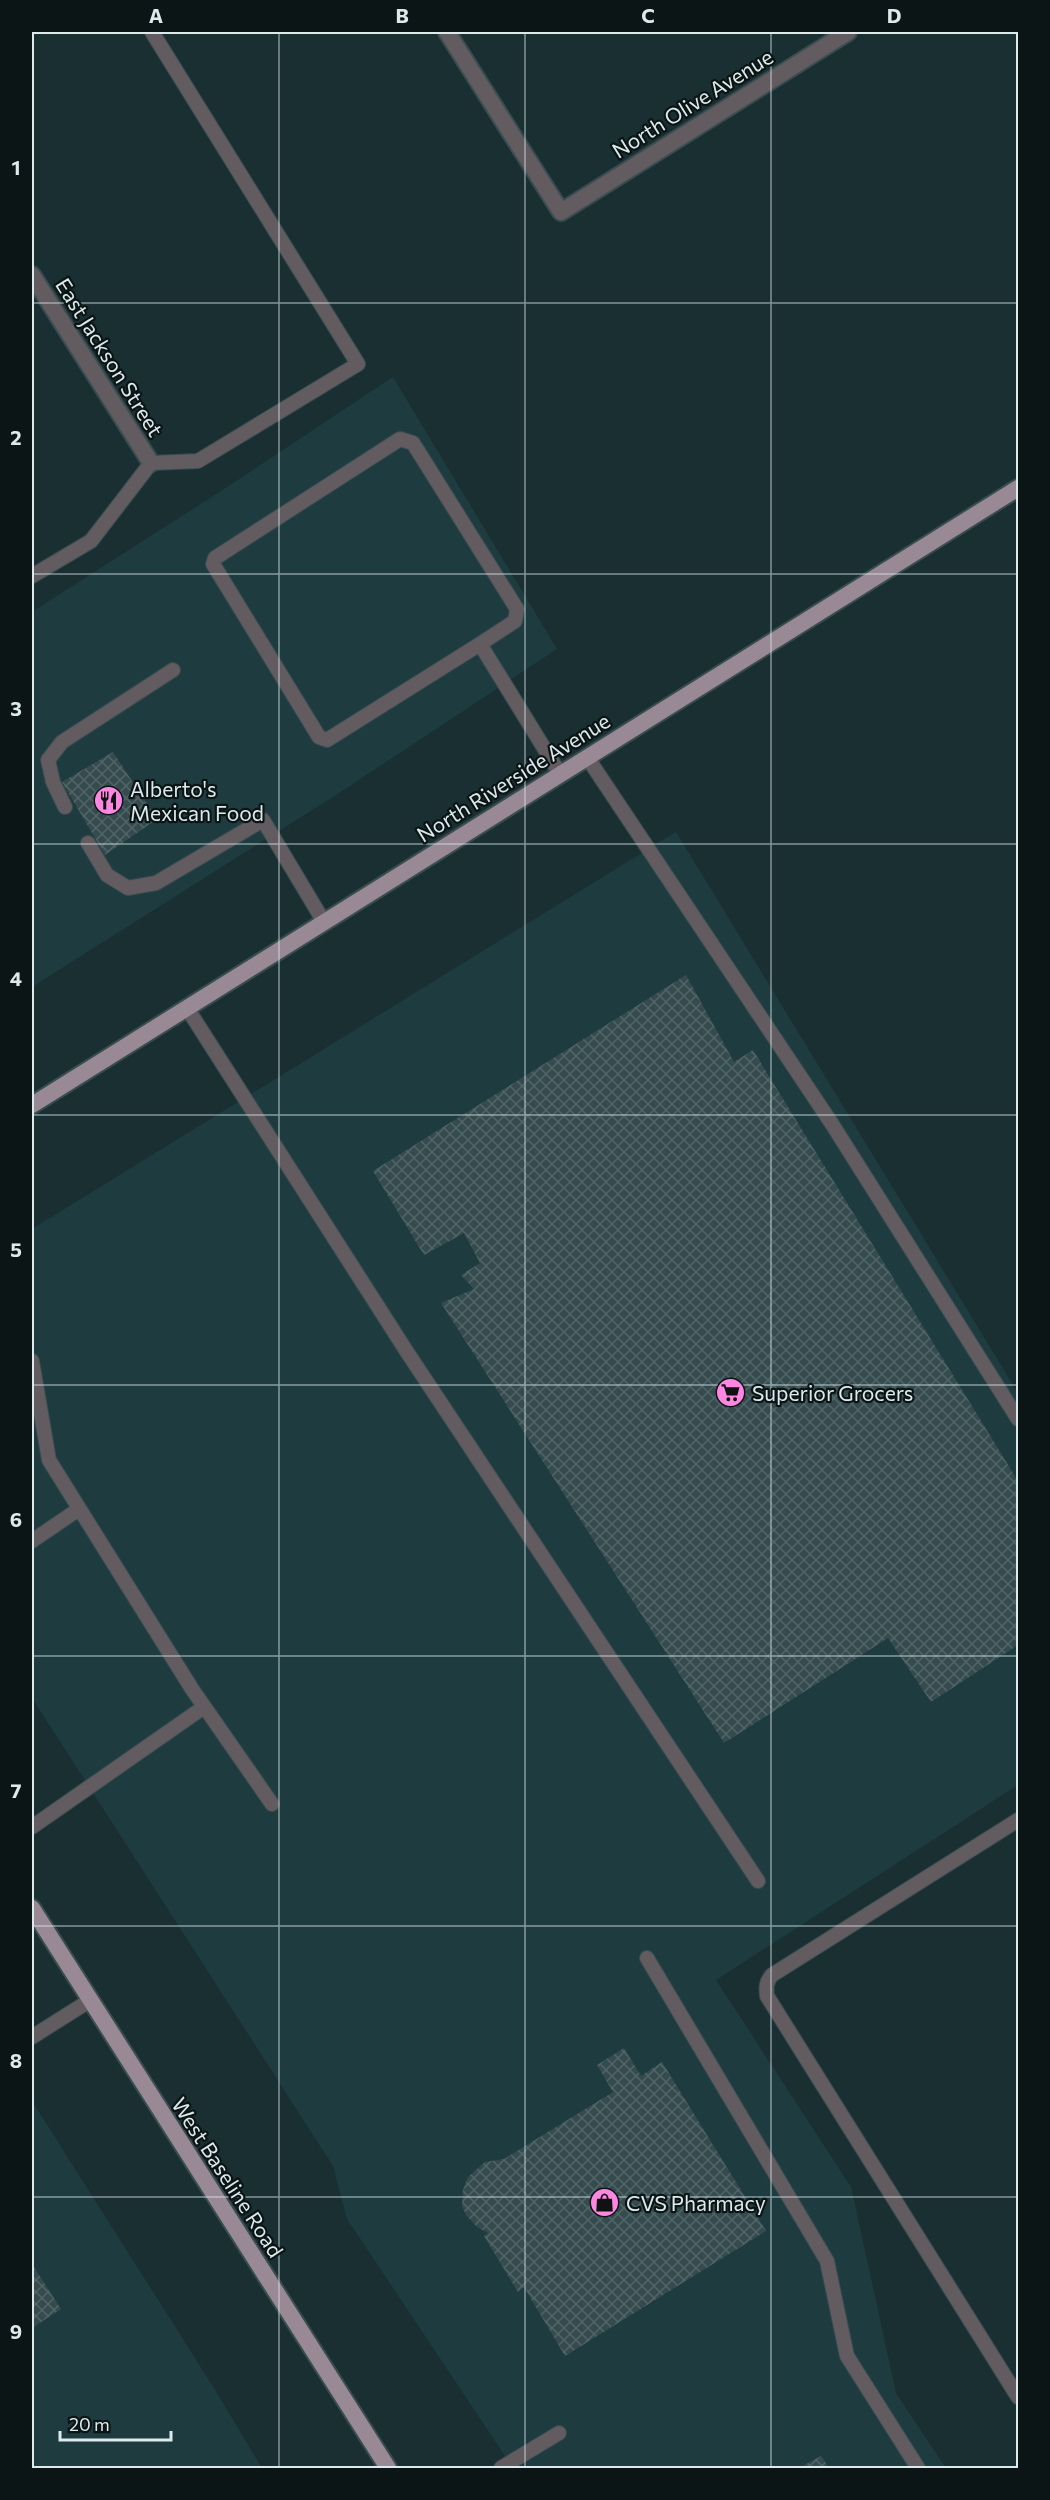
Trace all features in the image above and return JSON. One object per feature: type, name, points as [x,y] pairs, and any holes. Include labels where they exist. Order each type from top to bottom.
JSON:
[{"type":"main road","name":"North Riverside Avenue","points":[[32,1105],[1018,488]]},
{"type":"main road","name":"West Baseline Road","points":[[32,1908],[388,2469]]},
{"type":"street","name":"North Olive Avenue","points":[[447,32],[561,212],[848,32]]},
{"type":"street","name":"East Jackson Street","points":[[32,275],[151,463]]},
{"type":"lane","points":[[32,576],[91,541],[151,463],[198,461],[358,364],[152,32]]},
{"type":"lane","points":[[400,439],[413,443],[517,609],[515,621],[480,644],[327,740],[320,737],[213,564],[215,558],[400,439]]},
{"type":"lane","points":[[480,644],[560,774]]},
{"type":"lane","points":[[65,807],[53,782],[48,760],[62,742],[173,670]]},
{"type":"lane","points":[[587,757],[832,1124],[1018,1419]]},
{"type":"lane","points":[[88,843],[107,874],[128,888],[156,884],[263,820],[324,922]]},
{"type":"lane","points":[[187,1008],[412,1361],[758,1881]]},
{"type":"lane","points":[[32,1361],[49,1460],[204,1707],[272,1804]]},
{"type":"lane","points":[[32,1541],[79,1509]]},
{"type":"lane","points":[[32,1827],[204,1707]]},
{"type":"lane","points":[[1018,1820],[772,1975],[767,1981],[766,1988],[767,1996],[1018,2397]]},
{"type":"lane","points":[[647,1958],[827,2261],[847,2356],[918,2469]]},
{"type":"lane","points":[[32,2037],[89,2001]]},
{"type":"lane","points":[[501,2469],[559,2433]]},
{"type":"shaded area","points":[[393,377],[557,649],[342,791],[32,987],[32,612]]},
{"type":"shaded area","points":[[676,832],[1018,1393],[1018,1785],[716,1980],[851,2187],[896,2393],[946,2468],[513,2468],[347,2219],[333,2166],[32,1698],[32,1229]]},
{"type":"shaded area","points":[[32,2101],[217,2393],[262,2468],[32,2468]]},
{"type":"building","name":"Alberto's Mexican Food","points":[[113,752],[157,819],[105,855],[62,782]]},
{"type":"building","name":"Superior Grocers","points":[[686,975],[734,1062],[753,1050],[1018,1481],[1018,1645],[931,1702],[888,1638],[724,1743],[441,1303],[474,1289],[461,1275],[480,1263],[464,1233],[424,1255],[373,1171]]},
{"type":"building","name":"CVS Pharmacy","points":[[624,2048],[641,2076],[662,2062],[766,2231],[565,2356],[524,2287],[518,2292],[484,2236],[488,2233],[477,2227],[466,2215],[462,2206],[463,2190],[468,2177],[485,2162],[504,2159],[613,2092],[597,2065]]},
{"type":"building","points":[[32,2264],[61,2309],[32,2328]]},
{"type":"building","points":[[821,2456],[829,2468],[799,2468]]},
{"type":"place","name":"Alberto's Mexican Food","points":[[109,800]]},
{"type":"place","name":"Superior Grocers","points":[[731,1392]]},
{"type":"place","name":"CVS Pharmacy","points":[[605,2202]]}]
